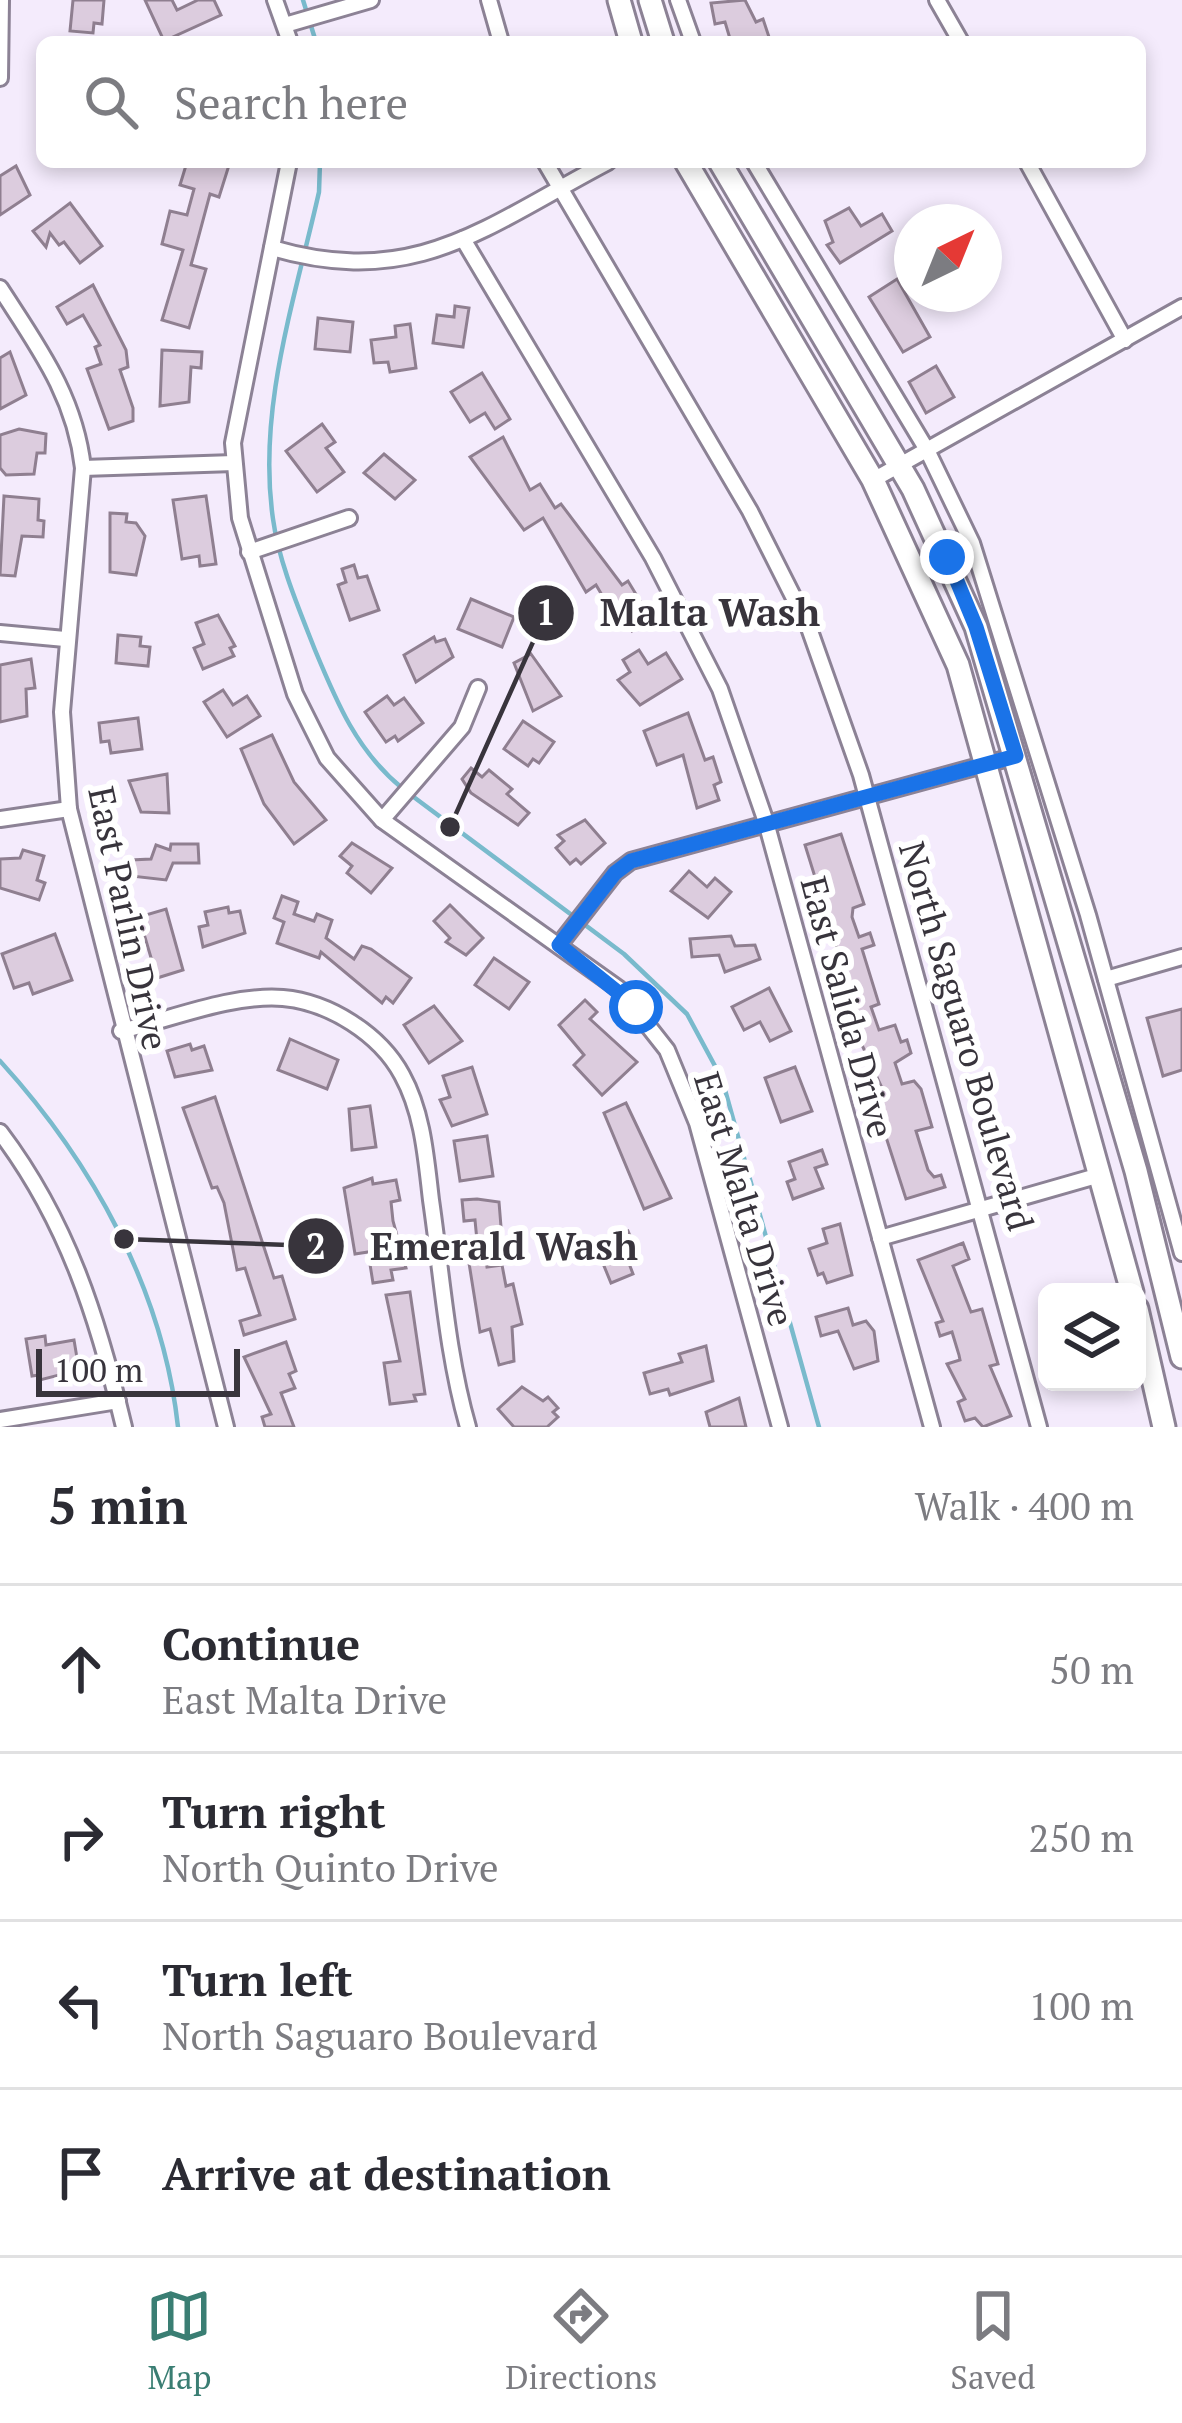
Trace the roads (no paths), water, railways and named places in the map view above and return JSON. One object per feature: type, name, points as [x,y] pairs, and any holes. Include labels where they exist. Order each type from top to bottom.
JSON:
[{"type":"main road","points":[[619,0],[629,36]]},
{"type":"main road","points":[[650,0],[661,36]]},
{"type":"main road","points":[[690,168],[873,480],[940,620],[987,762],[1130,1283]]},
{"type":"main road","points":[[724,168],[899,466],[976,627],[1136,1171],[1182,1358]]},
{"type":"main road","points":[[1146,1349],[1164,1427]]},
{"type":"street","points":[[0,78],[1,0]]},
{"type":"street","points":[[275,0],[288,36]]},
{"type":"street","points":[[285,25],[371,0]]},
{"type":"street","points":[[489,0],[499,36]]},
{"type":"street","points":[[678,0],[691,36]]},
{"type":"street","points":[[937,0],[958,36]]},
{"type":"street","name":"East Malta Drive","points":[[288,168],[236,415],[234,463],[249,552],[309,727],[347,785],[382,820],[559,945],[636,1007],[681,1080],[780,1427]]},
{"type":"street","name":"North Saguaro Boulevard","points":[[548,168],[778,564],[837,701],[1040,1427]]},
{"type":"street","points":[[272,248],[369,265],[411,260],[464,238],[597,168]]},
{"type":"street","points":[[758,168],[927,451],[979,564],[1106,979],[1182,1253]]},
{"type":"street","points":[[1030,168],[1125,340]]},
{"type":"street","name":"East Salida Drive","points":[[464,238],[696,637],[766,822],[932,1427]]},
{"type":"street","name":"East Parlin Drive","points":[[0,289],[68,396],[83,468],[62,712],[69,809],[121,1031],[226,1427]]},
{"type":"street","points":[[873,480],[1182,307]]},
{"type":"street","points":[[83,468],[234,463]]},
{"type":"street","points":[[249,552],[350,518]]},
{"type":"street","points":[[0,633],[65,639]]},
{"type":"street","points":[[382,820],[462,728],[478,688]]},
{"type":"street","points":[[559,945],[615,873],[631,861],[1016,756]]},
{"type":"street","points":[[0,819],[69,809]]},
{"type":"street","points":[[1106,979],[1182,957]]},
{"type":"street","points":[[121,1031],[239,1001],[284,998],[337,1015],[385,1050],[401,1073],[419,1121],[456,1383],[468,1427]]},
{"type":"street","points":[[0,1132],[43,1198],[82,1275],[124,1427]]},
{"type":"street","points":[[880,1238],[1100,1175]]},
{"type":"street","points":[[0,1420],[118,1401]]},
{"type":"waterway","points":[[303,0],[314,36]]},
{"type":"waterway","points":[[320,168],[319,192],[274,395],[269,478],[273,519],[290,586],[340,707],[360,742],[402,788]]},
{"type":"waterway","points":[[411,795],[624,954],[687,1014],[722,1079],[819,1427]]},
{"type":"waterway","points":[[0,1061],[65,1141],[118,1230],[157,1326],[178,1427]]},
{"type":"place","name":"Malta Wash","points":[[450,827]]},
{"type":"place","name":"Emerald Wash","points":[[124,1239]]}]
